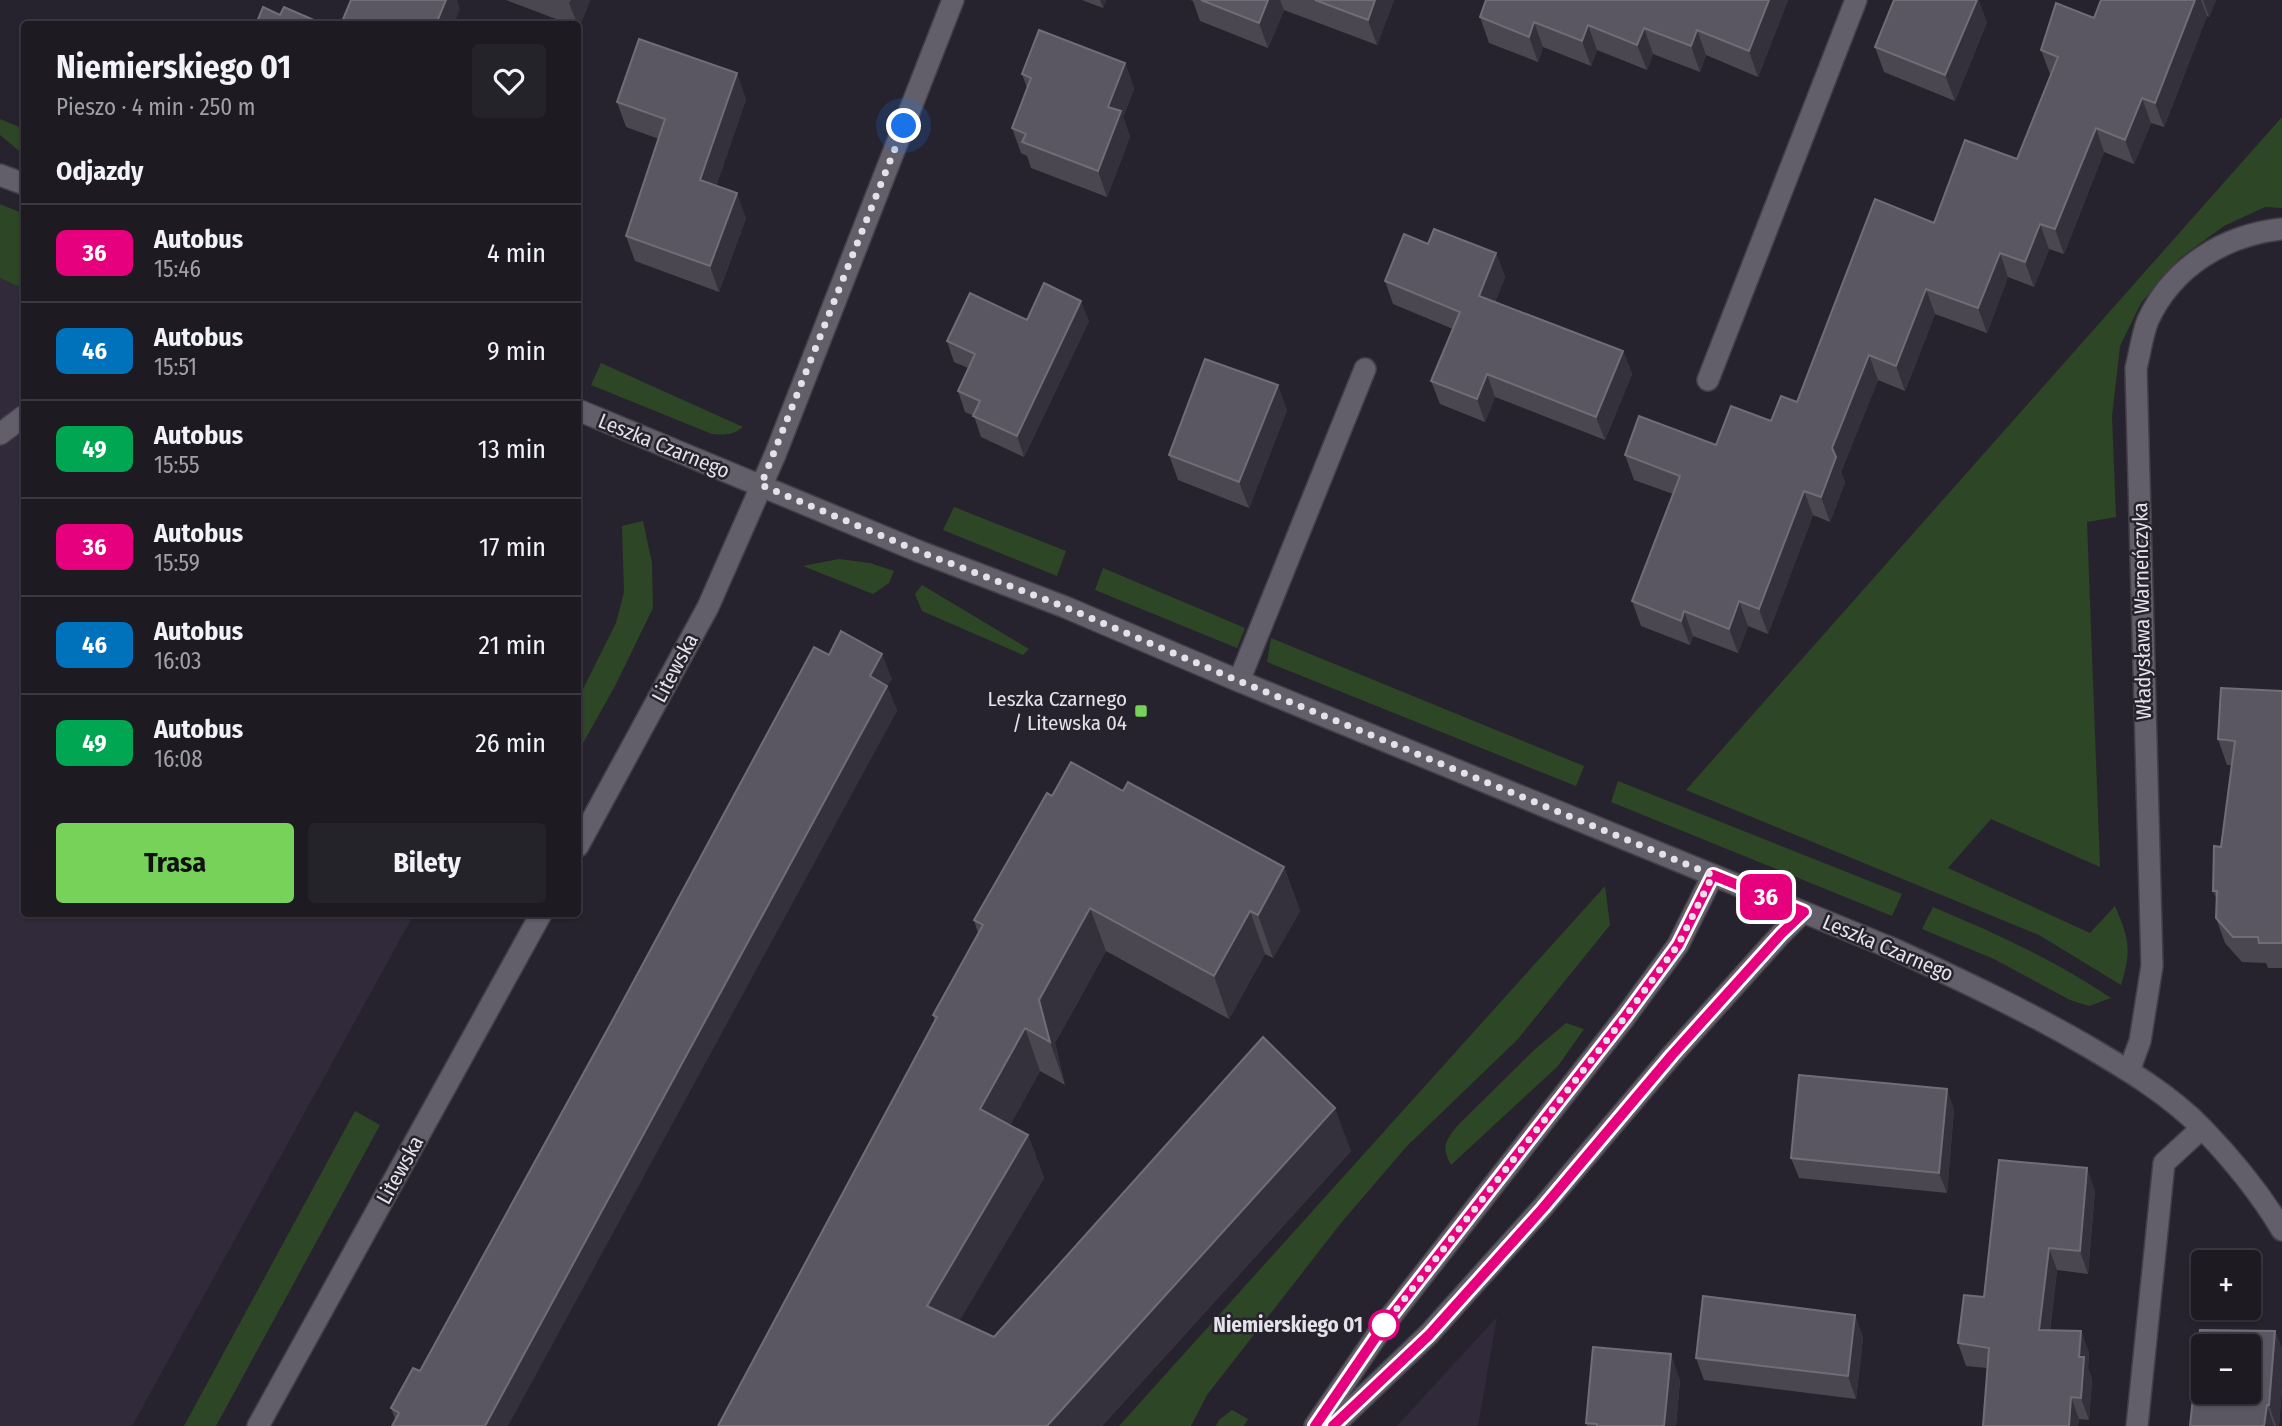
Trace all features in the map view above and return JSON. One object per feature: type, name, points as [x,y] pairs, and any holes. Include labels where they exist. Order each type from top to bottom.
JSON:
[{"type":"street","name":"Litewska","points":[[581,840],[708,607],[761,485],[953,0]]},
{"type":"street","points":[[1708,380],[1856,0]]},
{"type":"street","points":[[0,175],[21,183]]},
{"type":"street","name":"Władysława Warneńczyka","points":[[2129,1071],[2144,1022],[2152,966],[2136,368],[2147,322],[2169,286],[2200,258],[2230,240],[2259,231],[2282,229]]},
{"type":"street","points":[[1239,681],[1365,369]]},
{"type":"street","name":"Leszka Czarnego","points":[[581,411],[918,551],[1065,607],[1804,912],[1992,994],[2129,1071],[2202,1128],[2242,1172],[2282,1230]]},
{"type":"street","points":[[0,435],[21,418]]},
{"type":"street","points":[[1315,1426],[1384,1325],[1625,1017],[1678,945],[1713,875]]},
{"type":"street","points":[[1333,1426],[1429,1335],[1543,1208],[1681,1045],[1804,912]]},
{"type":"street","name":"Litewska","points":[[258,1426],[539,917]]},
{"type":"street","points":[[2137,1426],[2164,1163],[2202,1128]]},
{"type":"shaded area","points":[[0,278],[21,288],[21,917],[412,917],[132,1426],[0,1426]]},
{"type":"shaded area","points":[[1497,1317],[1478,1426],[1397,1426]]},
{"type":"green space","points":[[2282,117],[2282,208],[2265,207],[2224,226],[2180,258],[2141,303],[2120,346],[2112,416],[2116,517],[2087,522],[2100,867],[1991,819],[1948,868],[2090,933],[2115,906],[2123,927],[2128,953],[2121,985],[2039,935],[1686,790]]},
{"type":"green space","points":[[0,119],[21,128],[21,152],[0,135]]},
{"type":"green space","points":[[0,204],[21,213],[21,288],[0,278]]},
{"type":"green space","points":[[601,363],[743,427],[729,434],[712,434],[591,385]]},
{"type":"green space","points":[[954,507],[1066,551],[1057,576],[943,530]]},
{"type":"green space","points":[[643,521],[652,563],[653,608],[615,686],[581,747],[581,693],[616,623],[624,592],[622,526]]},
{"type":"green space","points":[[839,559],[870,563],[894,571],[889,583],[873,594],[803,566]]},
{"type":"green space","points":[[1103,568],[1245,628],[1237,648],[1095,590]]},
{"type":"green space","points":[[922,585],[1029,649],[1023,655],[922,611],[915,594]]},
{"type":"green space","points":[[1271,638],[1584,766],[1576,786],[1267,662]]},
{"type":"green space","points":[[1618,781],[1902,894],[1892,916],[1611,802]]},
{"type":"green space","points":[[1605,886],[1610,925],[1518,1039],[1407,1146],[1341,1223],[1207,1395],[1191,1426],[1119,1426]]},
{"type":"green space","points":[[1933,907],[2024,948],[2111,998],[2089,1006],[2070,1000],[1994,959],[1922,929]]},
{"type":"green space","points":[[1566,1023],[1584,1029],[1558,1066],[1451,1165],[1445,1149],[1457,1126],[1533,1051]]},
{"type":"green space","points":[[355,1111],[380,1125],[216,1426],[184,1426]]},
{"type":"green space","points":[[1232,1410],[1248,1419],[1244,1426],[1216,1426],[1219,1420]]},
{"type":"building","points":[[351,0],[446,0],[437,21],[342,21]]},
{"type":"building","points":[[1201,0],[1268,0],[1259,23]]},
{"type":"building","points":[[1315,0],[1375,0],[1368,20]]},
{"type":"building","points":[[1486,0],[1769,0],[1749,51],[1697,30],[1691,46],[1644,28],[1637,45],[1588,25],[1582,41],[1534,22],[1529,37],[1480,17]]},
{"type":"building","points":[[1894,0],[1977,0],[1945,75],[1875,47]]},
{"type":"building","points":[[2101,0],[2195,0],[2155,103],[2142,98],[2125,140],[2096,128],[2055,229],[2040,224],[2025,262],[2000,253],[1978,308],[1926,289],[1896,366],[1869,355],[1832,448],[1836,457],[1821,497],[1804,491],[1759,609],[1739,601],[1729,629],[1684,611],[1681,621],[1632,601],[1680,476],[1625,455],[1639,416],[1716,445],[1731,406],[1771,421],[1781,396],[1797,402],[1875,199],[1934,223],[1965,140],[2017,159],[2058,57],[2041,50],[2056,3],[2094,18]]},
{"type":"building","points":[[263,7],[280,15],[284,7],[316,21],[257,21]]},
{"type":"building","points":[[1039,30],[1125,63],[1108,107],[1121,111],[1098,171],[1022,142],[1026,134],[1012,128],[1031,78],[1022,74]]},
{"type":"building","points":[[639,39],[737,73],[700,180],[737,193],[710,266],[626,236],[665,119],[617,102]]},
{"type":"building","points":[[1434,229],[1496,253],[1479,296],[1623,351],[1596,417],[1487,374],[1477,399],[1431,381],[1460,312],[1385,281],[1404,234],[1428,244]]},
{"type":"building","points":[[1044,283],[1081,301],[1017,436],[973,416],[980,401],[958,391],[975,354],[947,341],[970,293],[1027,320]]},
{"type":"building","points":[[1205,359],[1278,385],[1239,482],[1169,455]]},
{"type":"building","points":[[841,631],[882,654],[870,676],[887,686],[485,1426],[392,1426],[399,1413],[391,1408],[413,1368],[420,1371],[814,647],[829,655]]},
{"type":"building","points":[[2221,688],[2282,691],[2282,943],[2259,943],[2258,937],[2233,937],[2216,918],[2217,891],[2213,891],[2214,846],[2221,847],[2235,741],[2218,739]]},
{"type":"building","points":[[1071,762],[1123,791],[1128,782],[1284,867],[1258,915],[1250,911],[1214,976],[1090,908],[1039,1000],[1050,1042],[1025,1028],[980,1109],[1028,1135],[927,1306],[994,1337],[1263,1037],[1335,1108],[1047,1426],[718,1426],[937,1017],[933,1015],[983,925],[974,920],[1047,793],[1052,796]]},
{"type":"building","points":[[1799,1075],[1947,1089],[1939,1173],[1791,1158]]},
{"type":"building","points":[[1999,1160],[2087,1168],[2080,1251],[2049,1248],[2039,1330],[2081,1331],[2079,1357],[2084,1357],[2081,1398],[2071,1397],[2069,1426],[1983,1426],[1989,1348],[1958,1343],[1964,1295],[1984,1297]]},
{"type":"building","points":[[1703,1296],[1855,1315],[1848,1376],[1696,1358]]},
{"type":"building","points":[[2200,1330],[2275,1331],[2269,1405],[2264,1426],[2190,1426],[2192,1404],[2261,1404],[2261,1334],[2200,1334]]},
{"type":"building","points":[[1593,1347],[1671,1354],[1664,1426],[1597,1426],[1586,1423]]},
{"type":"bus line","name":"36","points":[[1315,1426],[1384,1325],[1625,1017],[1678,945],[1713,875],[1804,912],[1672,1055],[1543,1208],[1429,1335],[1333,1426]]},
{"type":"place","name":"Leszka Czarnego / Litewska 04","points":[[1141,711]]},
{"type":"place","name":"Niemierskiego 01","points":[[1384,1325]]},
{"type":"route","points":[[904,126],[761,485],[918,551],[1065,607],[1713,875],[1678,945],[1625,1017],[1384,1325]]}]
